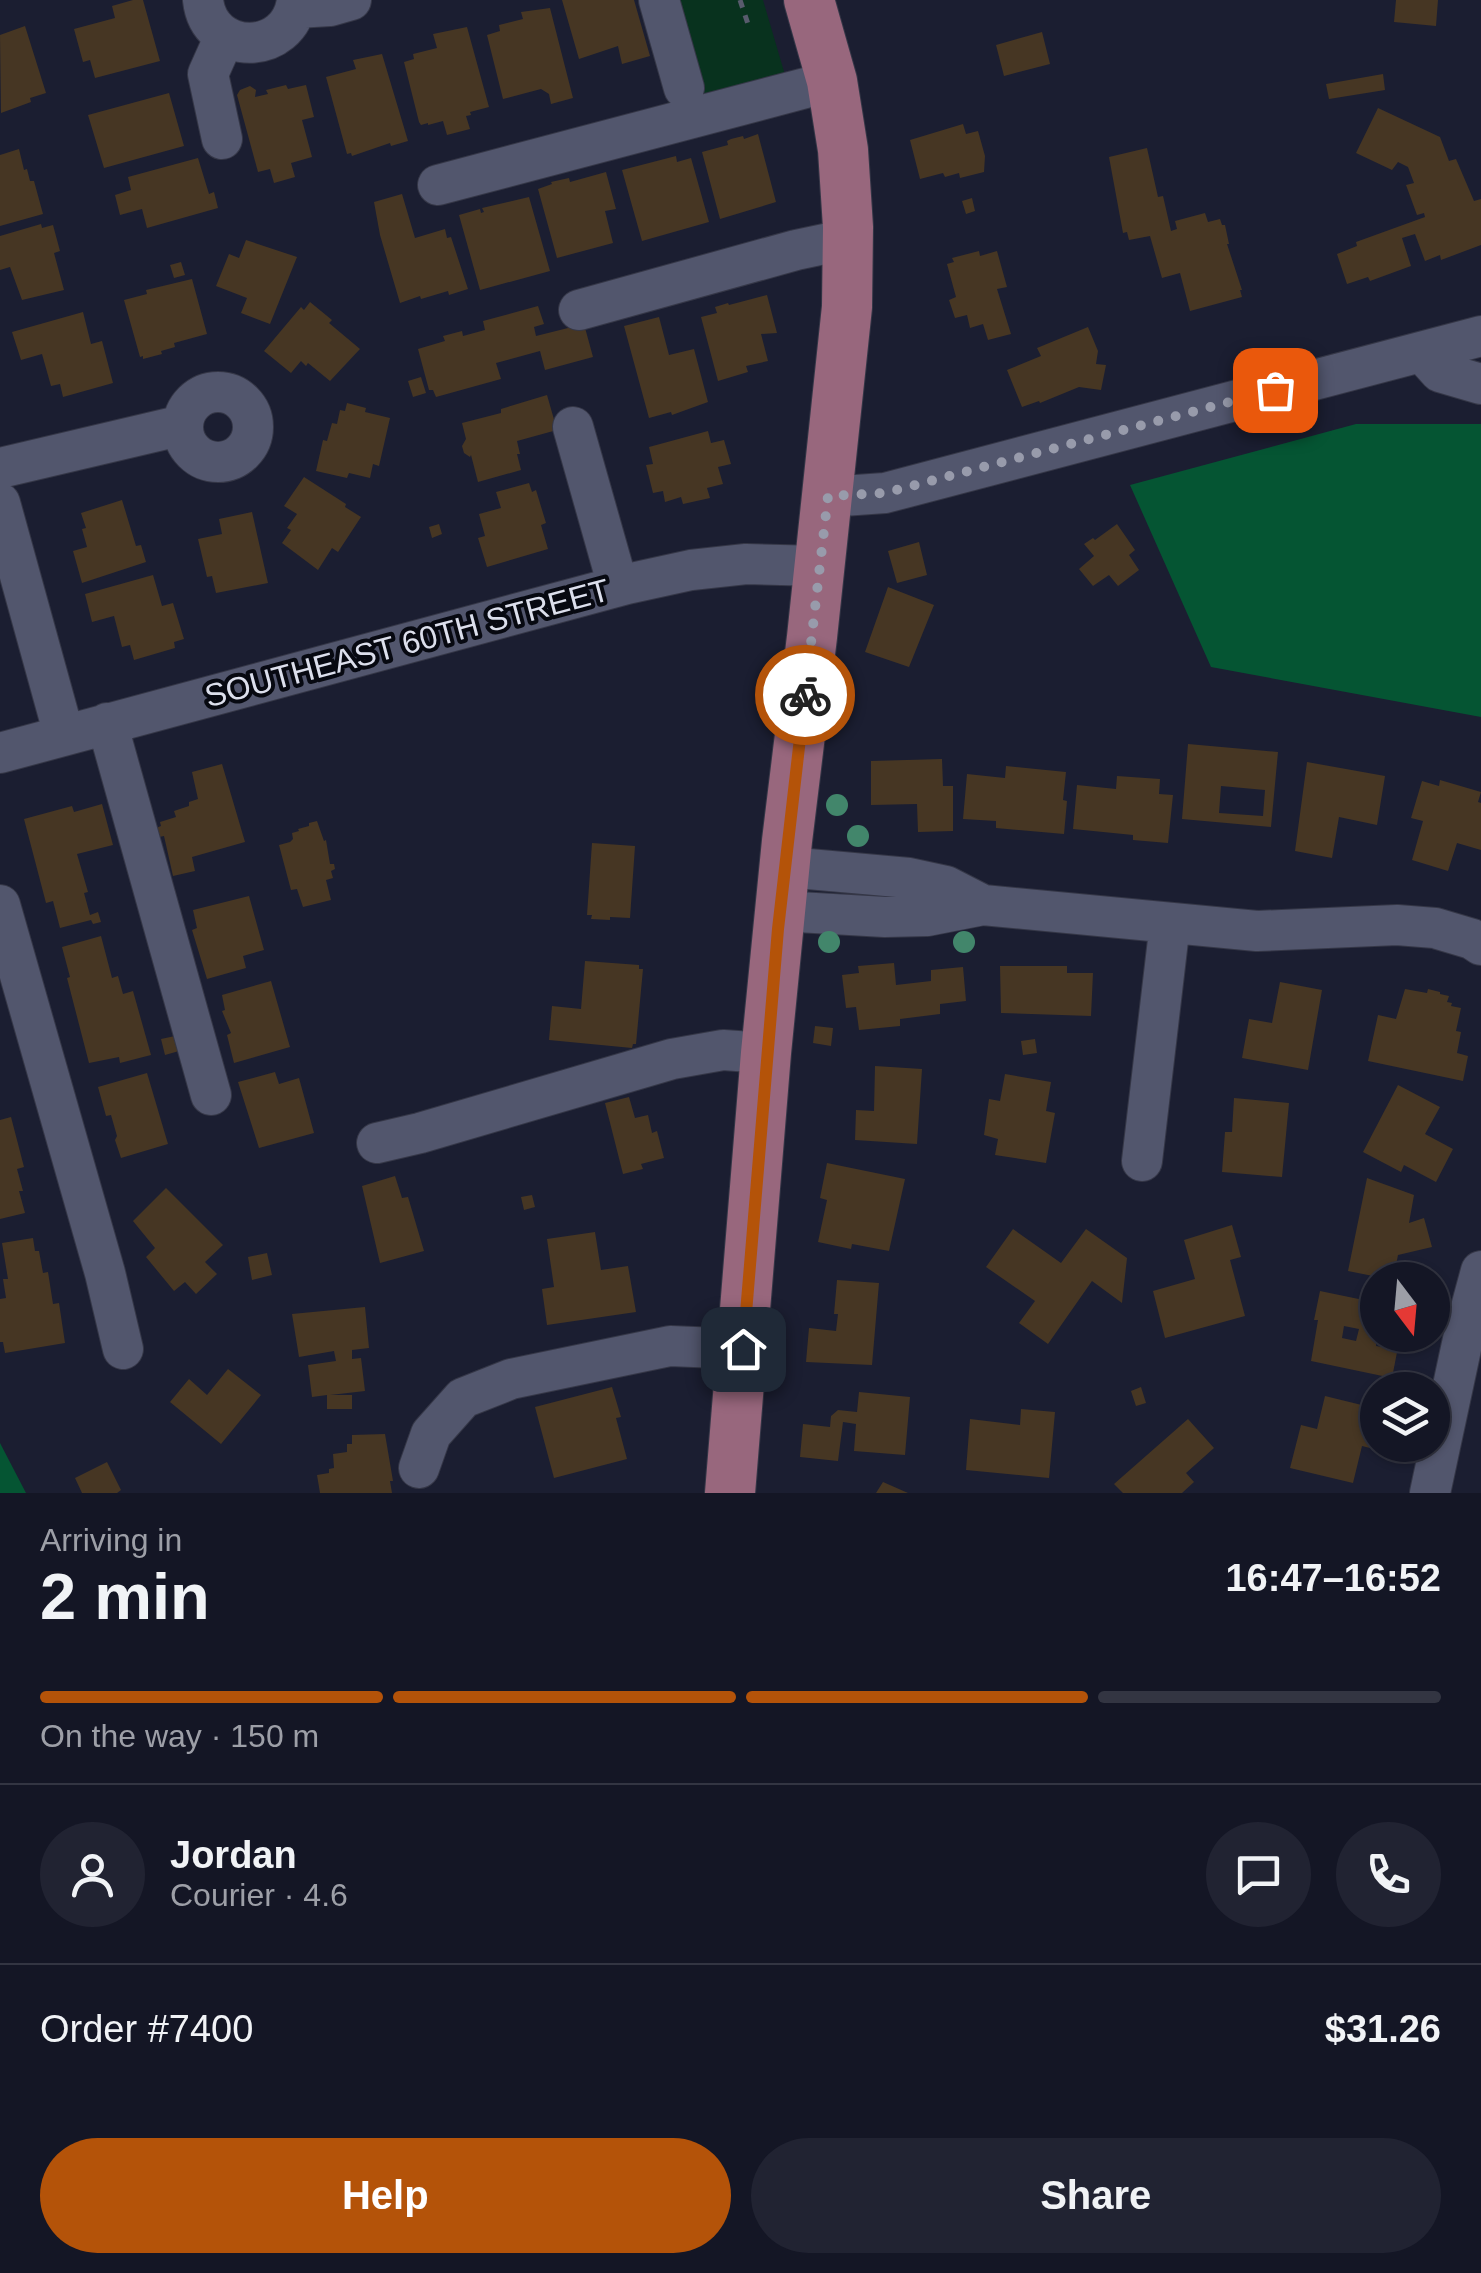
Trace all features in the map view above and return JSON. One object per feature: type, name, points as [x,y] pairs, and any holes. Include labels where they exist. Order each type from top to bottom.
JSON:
[{"type":"main road","points":[[730,1493],[766,1053],[847,307],[843,150],[832,81],[809,0]]},
{"type":"street","points":[[203,0],[210,22],[235,42],[252,44],[280,33],[290,22],[296,4],[330,6],[351,0]]},
{"type":"street","points":[[660,0],[684,88]]},
{"type":"street","points":[[222,140],[208,74],[226,36]]},
{"type":"street","points":[[438,186],[832,81]]},
{"type":"street","points":[[580,310],[848,239]]},
{"type":"street","points":[[828,496],[885,493],[1481,336]]},
{"type":"street","points":[[1422,352],[1440,372],[1481,384]]},
{"type":"street","points":[[0,468],[183,425]]},
{"type":"street","points":[[573,427],[618,586]]},
{"type":"street","points":[[0,503],[64,735]]},
{"type":"street","name":"SOUTHEAST 60TH STREET","points":[[0,753],[618,586],[691,570],[746,564],[819,566]]},
{"type":"street","points":[[107,724],[210,1096]]},
{"type":"street","points":[[783,889],[885,917],[928,916],[983,905],[1257,932],[1397,925],[1435,928],[1477,942]]},
{"type":"street","points":[[1142,1162],[1170,924]]},
{"type":"street","points":[[4,931],[105,1274],[123,1349]]},
{"type":"street","points":[[378,1143],[672,1060],[723,1050],[766,1053]]},
{"type":"street","points":[[1430,1493],[1481,1270]]},
{"type":"street","points":[[419,1468],[431,1434],[463,1398],[511,1378],[670,1346],[743,1349]]},
{"type":"path","points":[[740,0],[748,24]]},
{"type":"green space","points":[[643,0],[763,0],[785,75],[670,108]]},
{"type":"green space","points":[[1356,424],[1481,424],[1481,717],[1211,667],[1130,485]]},
{"type":"green space","points":[[0,1443],[26,1493],[0,1493]]},
{"type":"building","points":[[143,0],[160,61],[95,78],[90,60],[83,62],[74,29],[115,18],[112,6]]},
{"type":"building","points":[[562,0],[634,0],[650,56],[622,64],[618,46],[579,59]]},
{"type":"building","points":[[1396,0],[1438,0],[1436,26],[1394,22]]},
{"type":"building","points":[[550,8],[573,98],[551,104],[549,94],[541,89],[503,99],[487,35],[500,31],[499,25],[523,19],[521,12]]},
{"type":"building","points":[[25,26],[46,93],[1,113],[0,35]]},
{"type":"building","points":[[467,27],[489,107],[466,116],[470,129],[447,135],[443,121],[428,125],[419,122],[404,62],[414,59],[413,54],[437,48],[433,34]]},
{"type":"building","points":[[1042,32],[1050,64],[1004,76],[996,45]]},
{"type":"building","points":[[382,54],[408,141],[352,156],[347,154],[326,77],[356,69],[353,60]]},
{"type":"building","points":[[1383,74],[1385,90],[1329,99],[1326,84]]},
{"type":"building","points":[[286,85],[288,89],[306,85],[314,117],[302,120],[312,157],[291,163],[295,177],[274,183],[270,169],[258,172],[237,95],[250,86],[256,90],[255,97]]},
{"type":"building","points":[[169,93],[184,146],[104,168],[88,115]]},
{"type":"building","points":[[1378,108],[1440,137],[1449,161],[1456,159],[1474,201],[1481,199],[1481,245],[1441,260],[1440,255],[1425,261],[1415,234],[1402,238],[1411,266],[1370,281],[1368,277],[1347,284],[1337,254],[1357,246],[1356,242],[1425,217],[1424,213],[1417,215],[1406,185],[1414,183],[1408,167],[1398,162],[1392,170],[1356,153]]},
{"type":"building","points":[[963,124],[966,134],[978,131],[985,156],[984,172],[960,178],[959,173],[945,177],[943,173],[920,179],[910,140]]},
{"type":"building","points":[[758,134],[776,202],[720,219],[702,152],[728,145],[731,139]]},
{"type":"building","points":[[1147,148],[1158,197],[1163,196],[1171,231],[1177,229],[1175,221],[1205,213],[1208,222],[1220,219],[1225,225],[1242,297],[1190,311],[1180,273],[1162,278],[1150,236],[1129,240],[1127,232],[1123,233],[1109,157]]},
{"type":"building","points":[[19,149],[43,214],[0,226],[0,155]]},
{"type":"building","points":[[676,156],[677,162],[691,158],[709,222],[642,241],[622,170]]},
{"type":"building","points":[[198,158],[209,194],[214,192],[218,208],[147,228],[142,209],[120,215],[115,195],[131,190],[128,177]]},
{"type":"building","points":[[606,172],[616,209],[605,211],[613,243],[557,258],[538,189],[551,182],[569,178],[570,182]]},
{"type":"building","points":[[402,194],[415,238],[445,229],[447,238],[451,237],[468,289],[400,303],[374,202]]},
{"type":"building","points":[[529,197],[550,271],[480,290],[459,215],[480,209],[481,213],[482,208]]},
{"type":"building","points":[[972,198],[975,211],[966,214],[962,201]]},
{"type":"building","points":[[41,224],[42,228],[53,225],[60,251],[54,253],[64,290],[22,300],[10,267],[0,270],[0,236]]},
{"type":"building","points":[[246,240],[297,257],[270,324],[241,313],[247,298],[216,286],[229,254],[239,258]]},
{"type":"building","points":[[979,251],[980,256],[997,251],[1007,287],[997,289],[1011,334],[988,340],[983,324],[970,328],[967,315],[955,318],[949,300],[956,297],[947,264],[954,262],[952,258]]},
{"type":"building","points":[[181,262],[185,275],[174,278],[170,265]]},
{"type":"building","points":[[192,279],[207,334],[174,343],[175,347],[161,351],[162,354],[143,359],[124,300],[147,294],[146,290]]},
{"type":"building","points":[[767,295],[777,333],[761,334],[768,361],[746,366],[748,372],[718,381],[701,317],[717,313],[715,307]]},
{"type":"building","points":[[310,302],[360,349],[330,381],[301,361],[291,373],[264,351],[301,307],[304,310]]},
{"type":"building","points":[[538,306],[544,324],[534,327],[536,336],[584,324],[593,357],[545,370],[540,351],[496,363],[501,379],[436,397],[429,390],[418,349],[445,341],[443,336],[485,330],[483,321]]},
{"type":"building","points":[[83,312],[91,344],[102,341],[113,383],[63,397],[60,384],[51,386],[42,354],[21,360],[12,332]]},
{"type":"building","points":[[659,317],[669,355],[694,349],[708,402],[672,415],[671,412],[649,418],[624,326]]},
{"type":"building","points":[[1088,327],[1098,351],[1096,364],[1106,365],[1101,390],[1079,387],[1022,407],[1007,370],[1041,356],[1037,348]]},
{"type":"building","points":[[421,377],[426,393],[413,397],[408,381]]},
{"type":"building","points":[[547,395],[557,430],[517,441],[521,470],[478,482],[471,455],[464,453],[462,446],[466,439],[462,423]]},
{"type":"building","points":[[347,403],[390,418],[379,466],[373,464],[370,478],[316,471],[323,440],[327,441],[332,423],[337,424],[340,410],[345,411]]},
{"type":"building","points":[[708,431],[711,443],[724,440],[731,464],[718,467],[723,484],[707,488],[710,498],[683,504],[681,497],[665,502],[663,491],[653,493],[646,465],[653,464],[649,447]]},
{"type":"building","points":[[304,477],[361,517],[338,552],[332,548],[318,570],[282,543],[297,514],[284,506]]},
{"type":"building","points":[[529,483],[532,492],[536,490],[546,523],[541,525],[548,549],[487,567],[478,538],[485,536],[479,514],[501,508],[496,492]]},
{"type":"building","points":[[122,500],[136,546],[141,545],[146,562],[82,583],[73,551],[87,547],[81,513]]},
{"type":"building","points":[[252,512],[268,583],[216,593],[212,576],[207,577],[198,539],[222,534],[219,519]]},
{"type":"building","points":[[439,524],[442,534],[432,538],[429,527]]},
{"type":"building","points":[[1117,524],[1135,550],[1129,555],[1139,570],[1118,586],[1109,575],[1093,586],[1079,569],[1094,556],[1084,544]]},
{"type":"building","points":[[919,542],[927,575],[897,583],[888,551]]},
{"type":"building","points":[[153,575],[162,606],[173,603],[184,639],[174,642],[175,648],[134,660],[130,645],[122,647],[114,616],[92,622],[85,594]]},
{"type":"building","points":[[888,587],[934,605],[909,667],[865,652]]},
{"type":"building","points":[[1188,744],[1278,752],[1271,827],[1182,819]],"holes":[[[1221,786],[1265,790],[1263,816],[1219,813]]]},
{"type":"building","points":[[942,759],[943,786],[953,786],[953,831],[918,832],[917,804],[871,805],[871,761]]},
{"type":"building","points":[[1307,762],[1385,776],[1377,825],[1339,817],[1332,858],[1295,851]]},
{"type":"building","points":[[222,764],[245,842],[192,857],[195,871],[173,876],[164,836],[159,837],[156,828],[161,826],[160,822],[176,817],[174,811],[198,799],[192,772]]},
{"type":"building","points":[[1006,766],[1066,772],[1064,834],[996,828],[996,821],[963,819],[967,774],[1005,778]]},
{"type":"building","points":[[1117,776],[1160,779],[1159,794],[1173,795],[1168,843],[1073,829],[1077,785],[1116,789]]},
{"type":"building","points":[[1440,780],[1481,792],[1481,850],[1457,843],[1448,871],[1412,860],[1423,821],[1411,818],[1422,781],[1439,786]]},
{"type":"building","points":[[102,804],[113,845],[77,854],[90,915],[98,912],[101,922],[93,924],[91,920],[60,928],[53,901],[46,903],[24,819],[72,806],[74,812]]},
{"type":"building","points":[[317,821],[335,869],[331,871],[333,878],[326,880],[331,900],[303,907],[297,889],[291,890],[279,845],[290,842],[292,833],[298,829]]},
{"type":"building","points":[[592,843],[635,846],[630,918],[591,919],[592,915],[587,915]]},
{"type":"building","points":[[249,896],[264,950],[243,956],[246,968],[207,979],[192,930],[197,928],[193,910]]},
{"type":"building","points":[[101,936],[112,978],[118,976],[123,994],[133,991],[151,1055],[120,1063],[119,1057],[89,1063],[62,947]]},
{"type":"building","points":[[585,961],[639,965],[643,969],[636,1044],[632,1048],[549,1040],[552,1006],[581,1009]]},
{"type":"building","points":[[894,963],[896,985],[931,981],[931,970],[963,967],[966,1001],[940,1004],[940,1014],[900,1019],[900,1026],[859,1030],[856,1007],[846,1008],[842,975],[859,973],[858,966]]},
{"type":"building","points":[[1000,966],[1067,966],[1067,973],[1093,973],[1091,1016],[1001,1013]]},
{"type":"building","points":[[271,981],[290,1047],[234,1063],[222,995]]},
{"type":"building","points":[[1280,982],[1322,990],[1308,1070],[1242,1058],[1249,1019],[1272,1023]]},
{"type":"building","points":[[1405,989],[1440,992],[1449,996],[1447,1002],[1451,1006],[1461,1008],[1457,1053],[1468,1056],[1463,1081],[1368,1061],[1378,1015],[1396,1019]]},
{"type":"building","points":[[815,1026],[833,1028],[831,1046],[813,1043]]},
{"type":"building","points":[[175,1036],[179,1051],[165,1055],[161,1039]]},
{"type":"building","points":[[1035,1039],[1037,1053],[1023,1055],[1021,1041]]},
{"type":"building","points":[[875,1066],[922,1069],[917,1144],[855,1140],[856,1110],[874,1111]]},
{"type":"building","points":[[275,1072],[279,1084],[299,1078],[314,1133],[259,1148],[238,1082]]},
{"type":"building","points":[[147,1073],[168,1144],[121,1158],[111,1115],[106,1116],[98,1087]]},
{"type":"building","points":[[1005,1074],[1051,1082],[1046,1111],[1055,1113],[1046,1163],[995,1155],[998,1139],[984,1135],[989,1099],[1000,1101]]},
{"type":"building","points":[[1398,1085],[1440,1107],[1425,1134],[1453,1149],[1436,1182],[1404,1165],[1401,1172],[1363,1152]]},
{"type":"building","points":[[629,1097],[635,1118],[648,1115],[664,1158],[623,1174],[605,1103]]},
{"type":"building","points":[[1234,1098],[1289,1103],[1282,1177],[1222,1172],[1225,1132],[1232,1132]]},
{"type":"building","points":[[11,1117],[24,1167],[17,1169],[25,1213],[0,1219],[0,1120]]},
{"type":"building","points":[[827,1163],[905,1179],[889,1251],[818,1242],[827,1200],[820,1198]]},
{"type":"building","points":[[395,1176],[402,1198],[408,1197],[424,1251],[380,1263],[362,1186]]},
{"type":"building","points":[[1367,1178],[1414,1195],[1409,1223],[1424,1218],[1432,1247],[1398,1255],[1397,1262],[1360,1262],[1360,1273],[1348,1271]]},
{"type":"building","points":[[166,1188],[223,1245],[205,1262],[217,1274],[196,1294],[185,1282],[174,1291],[146,1257],[155,1248],[133,1221]]},
{"type":"building","points":[[532,1195],[535,1207],[524,1210],[521,1197]]},
{"type":"building","points":[[1232,1225],[1241,1257],[1230,1260],[1245,1316],[1165,1338],[1153,1291],[1195,1279],[1184,1240]]},
{"type":"building","points":[[1013,1229],[1061,1263],[1086,1229],[1127,1258],[1122,1303],[1092,1281],[1048,1344],[1019,1323],[1035,1301],[986,1267]]},
{"type":"building","points":[[595,1232],[601,1270],[628,1266],[636,1312],[547,1325],[542,1289],[554,1287],[547,1239]]},
{"type":"building","points":[[33,1238],[43,1273],[48,1272],[53,1304],[59,1303],[65,1343],[5,1353],[0,1342],[0,1299],[6,1298],[3,1279],[8,1279],[2,1243]]},
{"type":"building","points":[[267,1253],[272,1275],[252,1280],[248,1257]]},
{"type":"building","points":[[837,1280],[879,1283],[872,1365],[806,1362],[809,1328],[836,1331]]},
{"type":"building","points":[[1320,1291],[1360,1299],[1360,1352],[1397,1352],[1393,1372],[1363,1372],[1311,1361],[1318,1320],[1314,1320]],"holes":[[[1344,1326],[1359,1329],[1356,1341],[1342,1338]]]},
{"type":"building","points":[[365,1307],[369,1348],[352,1350],[352,1359],[361,1358],[365,1391],[330,1395],[352,1395],[352,1409],[327,1409],[327,1395],[312,1397],[308,1365],[336,1361],[334,1351],[299,1357],[292,1314]]},
{"type":"building","points":[[228,1369],[261,1395],[221,1444],[170,1402],[189,1379],[207,1395]]},
{"type":"building","points":[[612,1387],[627,1459],[554,1478],[535,1407]]},
{"type":"building","points":[[1141,1387],[1146,1403],[1136,1406],[1131,1391]]},
{"type":"building","points":[[859,1392],[910,1397],[905,1455],[854,1451],[856,1424],[843,1422],[838,1461],[800,1457],[803,1424],[830,1427],[831,1416],[838,1410],[857,1412]]},
{"type":"building","points":[[1325,1396],[1360,1405],[1360,1454],[1353,1483],[1290,1468],[1301,1425],[1317,1429]]},
{"type":"building","points":[[1021,1409],[1055,1412],[1049,1478],[966,1470],[970,1419],[1020,1425]]},
{"type":"building","points":[[1188,1419],[1214,1448],[1186,1473],[1194,1482],[1182,1493],[1123,1493],[1114,1484]]},
{"type":"building","points":[[385,1434],[392,1493],[320,1493],[317,1475],[334,1468],[333,1454],[347,1452],[352,1435]]},
{"type":"building","points":[[107,1462],[121,1490],[82,1493],[75,1478]]},
{"type":"building","points":[[883,1482],[908,1493],[876,1493]]},
{"type":"way so far","points":[[805,695],[828,496],[885,493],[1275,390]]},
{"type":"route","points":[[743,1349],[766,1053],[805,695]]}]
